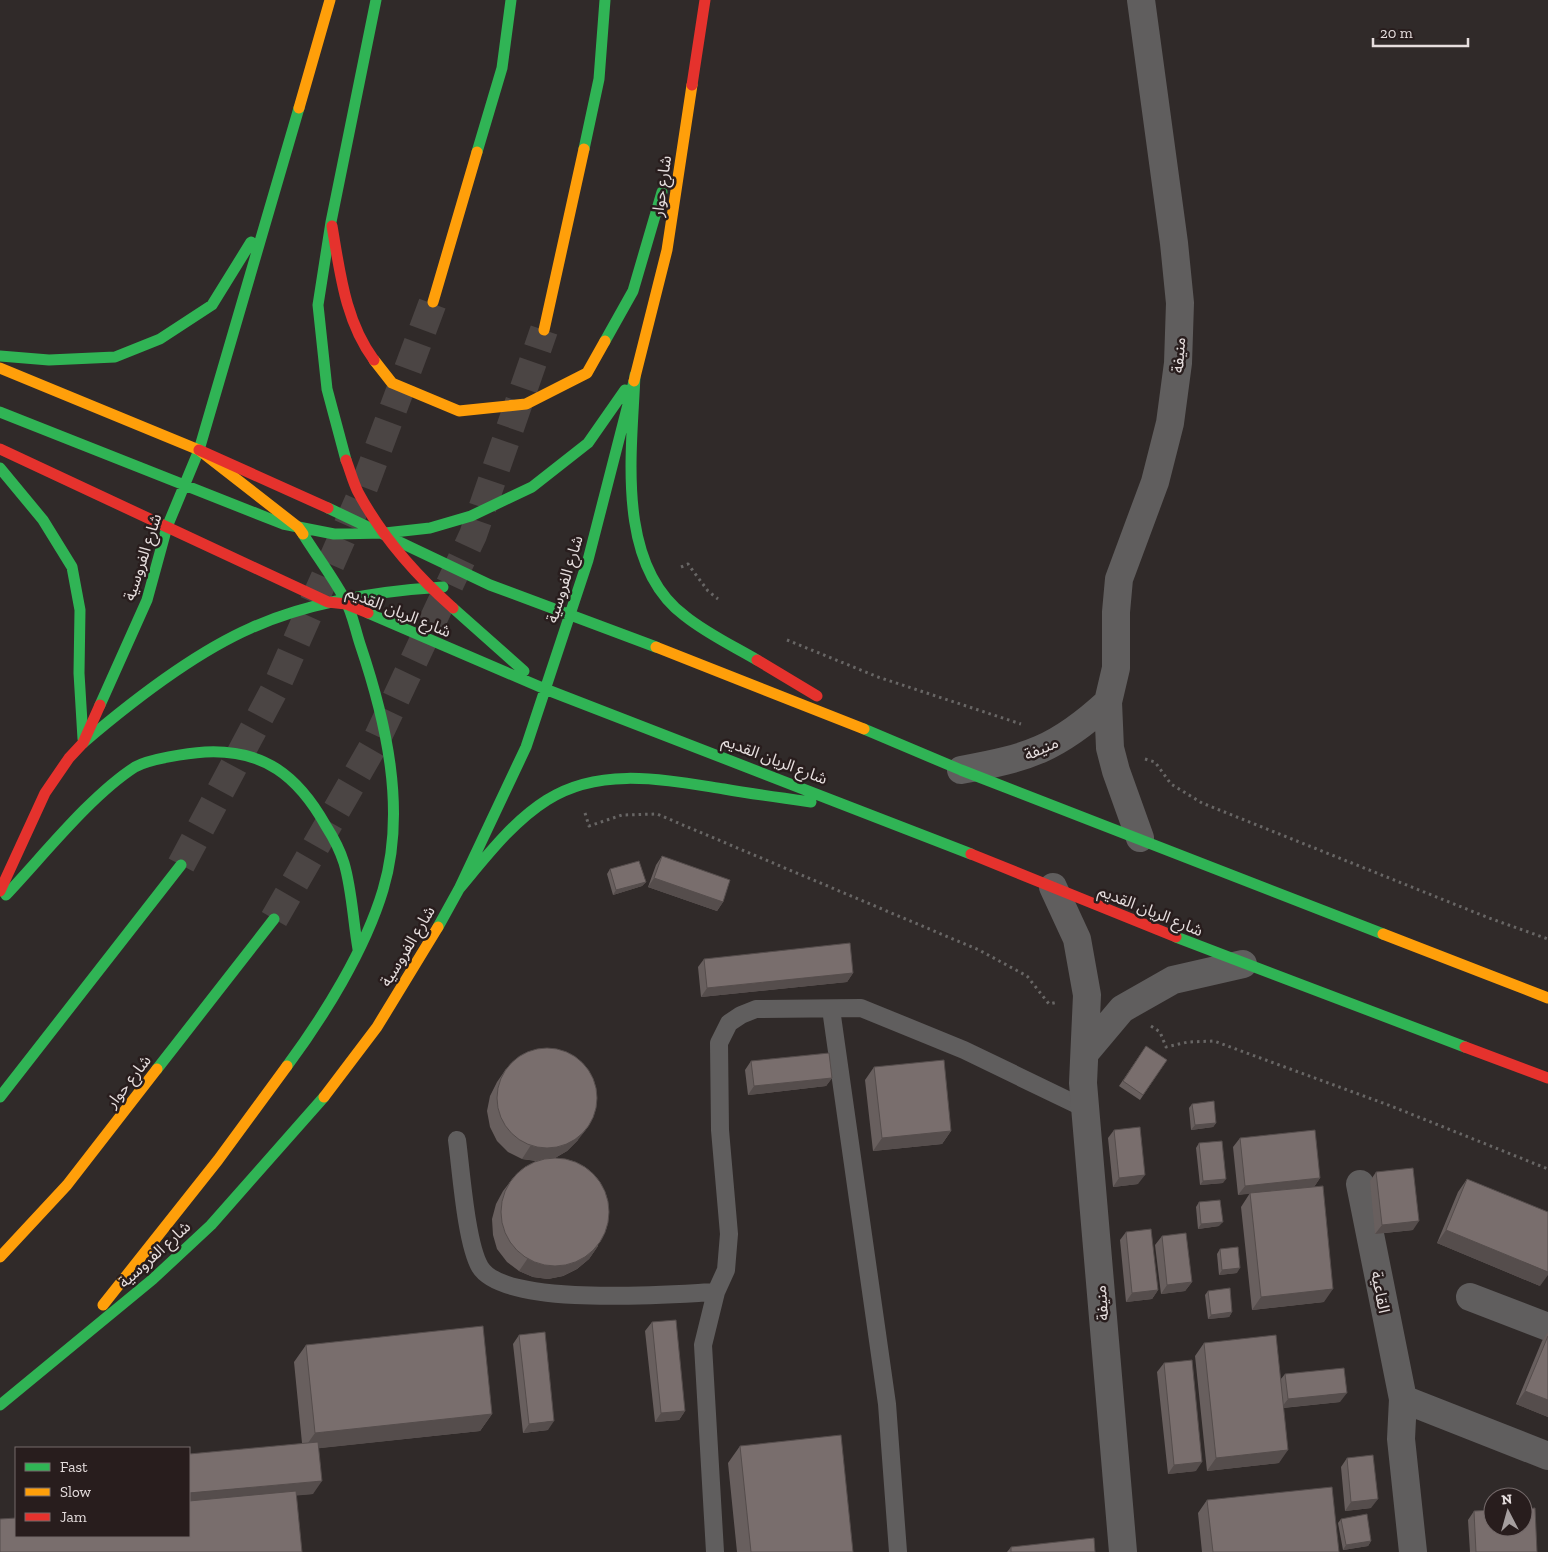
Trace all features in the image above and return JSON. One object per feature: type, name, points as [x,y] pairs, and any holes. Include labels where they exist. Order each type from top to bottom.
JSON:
[{"type":"main road","points":[[0,356],[49,360],[115,357],[160,339],[212,305],[269,214],[330,0]]},
{"type":"main road","points":[[376,0],[331,222],[318,305],[327,389],[340,444],[358,492],[385,532],[429,587],[545,689]]},
{"type":"main road","points":[[433,302],[502,68],[510,0]]},
{"type":"main road","points":[[544,330],[599,79],[605,0]]},
{"type":"main road","name":"شارع حوار","points":[[635,375],[668,250],[705,0]]},
{"type":"main road","points":[[331,222],[345,300],[362,344],[392,383],[459,411],[526,404],[587,373],[633,291],[691,91]]},
{"type":"main road","name":"شارع الفروسية","points":[[0,891],[51,782],[68,757],[83,743],[147,600],[167,527],[199,450],[269,214]]},
{"type":"main road","points":[[0,368],[199,450],[385,532],[490,584],[571,614],[885,737],[961,770],[1548,998]]},
{"type":"main road","points":[[0,412],[283,524],[334,534],[385,532],[430,528],[472,516],[532,487],[588,443],[635,375]]},
{"type":"main road","points":[[635,375],[631,490],[637,536],[656,587],[684,616],[885,737]]},
{"type":"main road","name":"شارع الفروسية","points":[[0,1405],[153,1279],[211,1225],[313,1112],[377,1027],[426,948],[459,889],[526,747],[588,560],[635,375]]},
{"type":"main road","name":"شارع الريان القديم","points":[[0,449],[328,602]]},
{"type":"main road","points":[[72,1344],[218,1160],[301,1047],[359,951],[383,890],[391,851],[393,811],[386,734],[367,664],[346,602],[298,527],[199,450]]},
{"type":"main road","points":[[0,468],[43,520],[72,567],[80,610],[79,673],[83,743]]},
{"type":"main road","points":[[83,743],[112,718],[173,673],[253,627],[328,602],[346,602],[429,587],[490,584]]},
{"type":"main road","name":"شارع الريان القديم","points":[[346,602],[545,689],[859,809],[1243,964],[1548,1078]]},
{"type":"main road","points":[[0,902],[115,782],[136,766],[187,752],[224,751],[264,761],[291,779],[310,798],[333,838],[344,863],[359,951]]},
{"type":"main road","points":[[459,889],[513,826],[547,798],[575,786],[603,779],[638,778],[859,809]]},
{"type":"main road","points":[[0,1097],[181,866]]},
{"type":"main road","name":"شارع حوار","points":[[0,1257],[67,1185],[274,919]]},
{"type":"street","name":"منيفة","points":[[1140,838],[1116,771],[1110,748],[1108,702],[1116,668],[1116,612],[1119,579],[1155,482],[1170,423],[1178,363],[1180,303],[1174,243],[1141,0]]},
{"type":"street","name":"منيفة","points":[[961,770],[1012,761],[1038,752],[1064,738],[1087,722],[1108,702]]},
{"type":"street","name":"منيفة","points":[[1053,887],[1077,939],[1087,995],[1082,1083],[1123,1552]]},
{"type":"street","points":[[1085,1053],[1122,1009],[1173,980],[1243,964]]},
{"type":"street","name":"القاعية","points":[[1360,1184],[1403,1399],[1401,1439],[1413,1552]]},
{"type":"street","points":[[1470,1297],[1548,1327]]},
{"type":"street","points":[[1403,1399],[1548,1456]]},
{"type":"lane","points":[[832,1008],[887,1404],[898,1552]]},
{"type":"lane","points":[[716,1552],[703,1345],[716,1292],[726,1270],[729,1234],[720,1130],[720,1042],[730,1024],[741,1015],[756,1009],[861,1008],[964,1050],[1084,1108]]},
{"type":"lane","points":[[457,1140],[471,1241],[480,1267],[497,1280],[532,1292],[611,1296],[716,1292]]},
{"type":"path","points":[[575,786],[589,826],[622,815],[657,814],[979,950],[1027,976],[1049,1004],[1087,995]]},
{"type":"path","points":[[1122,1009],[1160,1032],[1166,1048],[1188,1042],[1214,1042],[1391,1106],[1548,1168]]},
{"type":"building","points":[[662,856],[730,880],[723,902],[654,878]]},
{"type":"building","points":[[639,861],[646,882],[616,890],[610,869]]},
{"type":"building","points":[[850,943],[853,973],[707,988],[704,959]]},
{"type":"building","points":[[1146,1046],[1167,1060],[1143,1095],[1123,1081]]},
{"type":"building","points":[[547,1048],[566,1052],[582,1063],[593,1079],[597,1098],[593,1117],[582,1133],[566,1144],[547,1148],[528,1144],[512,1133],[501,1117],[497,1098],[501,1079],[512,1063],[528,1052]]},
{"type":"building","points":[[829,1053],[832,1078],[754,1086],[751,1061]]},
{"type":"building","points":[[944,1060],[951,1131],[882,1138],[874,1067]]},
{"type":"building","points":[[1214,1101],[1216,1123],[1195,1125],[1192,1104]]},
{"type":"building","points":[[1140,1127],[1145,1175],[1119,1178],[1114,1130]]},
{"type":"building","points":[[1315,1130],[1320,1178],[1245,1186],[1240,1138]]},
{"type":"building","points":[[1222,1141],[1226,1179],[1203,1181],[1199,1143]]},
{"type":"building","points":[[555,1158],[576,1162],[593,1174],[605,1191],[609,1212],[605,1233],[593,1250],[576,1262],[555,1266],[534,1262],[517,1250],[505,1233],[501,1212],[505,1191],[517,1174],[534,1162]]},
{"type":"building","points":[[1413,1168],[1419,1221],[1382,1225],[1376,1172]]},
{"type":"building","points":[[1467,1179],[1548,1212],[1548,1272],[1446,1230]]},
{"type":"building","points":[[1323,1186],[1333,1289],[1261,1297],[1250,1193]]},
{"type":"building","points":[[1220,1200],[1223,1222],[1201,1224],[1199,1202]]},
{"type":"building","points":[[1151,1229],[1158,1290],[1132,1293],[1126,1232]]},
{"type":"building","points":[[1186,1233],[1192,1282],[1167,1285],[1162,1236]]},
{"type":"building","points":[[1238,1247],[1240,1268],[1222,1270],[1220,1249]]},
{"type":"building","points":[[1230,1288],[1232,1312],[1211,1315],[1208,1291]]},
{"type":"building","points":[[676,1320],[685,1411],[661,1413],[652,1322]]},
{"type":"building","points":[[483,1326],[492,1414],[315,1433],[306,1345]]},
{"type":"building","points":[[545,1332],[554,1421],[529,1424],[519,1335]]},
{"type":"building","points":[[1276,1335],[1288,1450],[1216,1458],[1204,1343]]},
{"type":"building","points":[[1548,1336],[1548,1400],[1525,1391]]},
{"type":"building","points":[[1192,1360],[1202,1462],[1174,1465],[1164,1363]]},
{"type":"building","points":[[1344,1368],[1347,1393],[1288,1399],[1285,1374]]},
{"type":"building","points":[[841,1435],[853,1552],[751,1552],[740,1446]]},
{"type":"building","points":[[318,1442],[322,1481],[190,1493],[190,1454]]},
{"type":"building","points":[[1373,1455],[1378,1499],[1351,1502],[1347,1458]]},
{"type":"building","points":[[1332,1487],[1339,1552],[1213,1552],[1207,1500]]},
{"type":"building","points":[[296,1491],[302,1552],[0,1552],[0,1519],[15,1518],[15,1537],[190,1537],[190,1501]]},
{"type":"building","points":[[1533,1508],[1535,1508],[1537,1552],[1476,1552],[1474,1511],[1483,1511],[1483,1537],[1533,1537]]},
{"type":"building","points":[[1367,1514],[1371,1541],[1346,1545],[1341,1519]]},
{"type":"building","points":[[1094,1538],[1095,1552],[1011,1552],[1011,1547]]},
{"type":"tunnel","points":[[181,865],[278,683],[361,495],[433,302]]},
{"type":"tunnel","points":[[274,919],[375,743],[473,535],[544,330]]},
{"type":"traffic: fast","points":[[346,460],[327,389],[318,305],[331,222],[376,0]]},
{"type":"traffic: fast","points":[[477,152],[502,68],[511,0]]},
{"type":"traffic: fast","points":[[584,149],[599,79],[605,0]]},
{"type":"traffic: fast","points":[[100,705],[147,600],[167,527],[199,450],[299,108]]},
{"type":"traffic: fast","points":[[605,341],[633,291],[662,192]]},
{"type":"traffic: fast","points":[[0,356],[49,360],[115,357],[160,339],[212,305],[251,242]]},
{"type":"traffic: fast","points":[[635,375],[631,471],[633,504],[638,537],[647,567],[663,594],[685,616],[711,634],[757,660]]},
{"type":"traffic: fast","points":[[438,927],[459,889],[526,747],[588,560],[634,381]]},
{"type":"traffic: fast","points":[[0,412],[283,524],[334,534],[385,533],[430,528],[471,516],[532,487],[588,443],[625,390]]},
{"type":"traffic: fast","points":[[0,468],[43,520],[72,567],[80,610],[79,673],[83,739]]},
{"type":"traffic: fast","points":[[328,508],[490,585],[656,647]]},
{"type":"traffic: fast","points":[[287,1066],[329,1004],[366,936],[383,890],[390,860],[393,829],[393,797],[390,766],[385,735],[369,673],[347,603],[303,534]]},
{"type":"traffic: fast","points":[[83,743],[121,711],[185,665],[229,638],[251,628],[321,604],[394,591],[443,587]]},
{"type":"traffic: fast","points":[[453,608],[524,671]]},
{"type":"traffic: fast","points":[[368,613],[545,689],[971,854]]},
{"type":"traffic: fast","points":[[864,729],[961,770],[1383,934]]},
{"type":"traffic: fast","points":[[6,895],[84,810],[118,779],[135,767],[149,761],[179,755],[226,752],[245,755],[277,769],[304,793],[315,808],[334,839],[344,863],[351,895],[358,949]]},
{"type":"traffic: fast","points":[[459,889],[500,841],[534,809],[567,789],[589,783],[611,779],[634,778],[679,782],[811,802]]},
{"type":"traffic: fast","points":[[0,1097],[181,865]]},
{"type":"traffic: fast","points":[[157,1069],[274,919]]},
{"type":"traffic: fast","points":[[1176,937],[1465,1047]]},
{"type":"traffic: fast","points":[[0,1405],[153,1279],[211,1225],[324,1097]]},
{"type":"traffic: slow","points":[[299,108],[330,0]]},
{"type":"traffic: slow","points":[[634,381],[667,250],[692,85]]},
{"type":"traffic: slow","points":[[544,330],[584,149]]},
{"type":"traffic: slow","points":[[433,302],[477,152]]},
{"type":"traffic: slow","points":[[374,360],[392,383],[459,411],[526,404],[587,373],[605,341]]},
{"type":"traffic: slow","points":[[0,368],[199,450],[298,527],[303,534]]},
{"type":"traffic: slow","points":[[656,647],[864,729]]},
{"type":"traffic: slow","points":[[324,1097],[377,1027],[438,927]]},
{"type":"traffic: slow","points":[[1383,934],[1548,998]]},
{"type":"traffic: slow","points":[[103,1305],[218,1160],[287,1066]]},
{"type":"traffic: slow","points":[[0,1257],[67,1185],[157,1069]]},
{"type":"traffic: jam","points":[[692,85],[705,0]]},
{"type":"traffic: jam","points":[[332,226],[341,278],[350,313],[364,345],[374,360]]},
{"type":"traffic: jam","points":[[0,449],[167,527]]},
{"type":"traffic: jam","points":[[199,450],[328,508]]},
{"type":"traffic: jam","points":[[346,460],[358,492],[377,524],[413,569],[453,608]]},
{"type":"traffic: jam","points":[[167,527],[328,602],[346,604],[368,613]]},
{"type":"traffic: jam","points":[[757,660],[817,696]]},
{"type":"traffic: jam","points":[[0,891],[45,793],[69,758],[83,743],[100,705]]},
{"type":"traffic: jam","points":[[971,854],[1176,937]]},
{"type":"traffic: jam","points":[[1465,1047],[1548,1078]]}]
